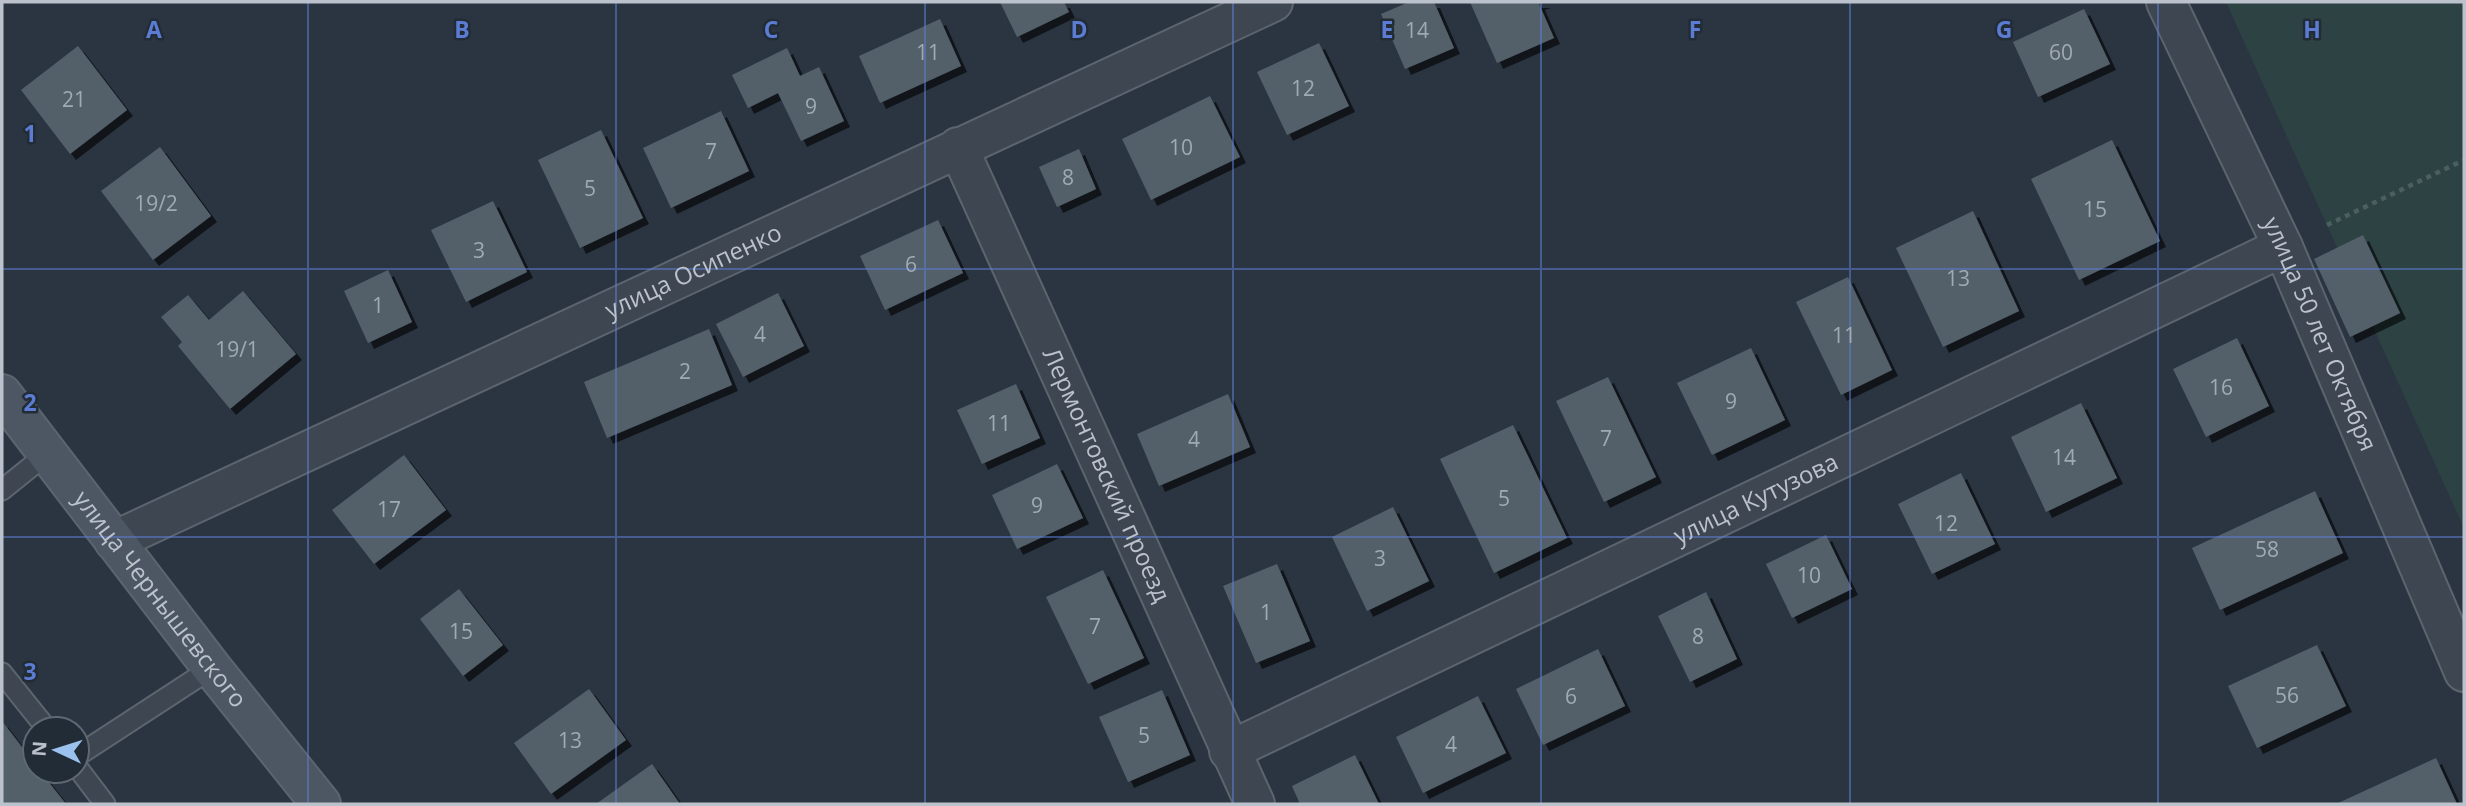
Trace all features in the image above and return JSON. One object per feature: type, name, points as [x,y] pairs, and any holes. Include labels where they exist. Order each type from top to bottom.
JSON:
[{"type":"main road","name":"улица Чернышевского","points":[[2,394],[212,668],[321,804]]},
{"type":"street","name":"улица Осипенко","points":[[114,541],[1273,2]]},
{"type":"street","name":"улица 50 лет Октября","points":[[2166,2],[2283,247],[2464,672]]},
{"type":"street","name":"Лермонтовский проезд","points":[[958,148],[1255,804]]},
{"type":"street","name":"улица Кутузова","points":[[1229,751],[2283,247]]},
{"type":"lane","points":[[2,490],[48,453]]},
{"type":"lane","points":[[91,747],[212,668]]},
{"type":"lane","points":[[2,673],[36,715]]},
{"type":"lane","points":[[91,785],[105,804]]},
{"type":"path","points":[[2327,225],[2464,160]]},
{"type":"green space","points":[[2226,2],[2464,2],[2464,528]]},
{"type":"building","points":[[1000,2],[1064,2],[1069,12],[1017,37]]},
{"type":"building","points":[[1409,2],[1434,2],[1454,48],[1405,69],[1381,14]]},
{"type":"building","points":[[1470,2],[1545,2],[1539,4],[1554,38],[1497,63]]},
{"type":"building","points":[[2084,9],[2110,64],[2038,97],[2013,42]]},
{"type":"building","points":[[940,19],[961,66],[880,103],[859,56]]},
{"type":"building","points":[[1319,43],[1349,106],[1287,135],[1257,72]]},
{"type":"building","points":[[78,46],[127,110],[70,154],[21,90]]},
{"type":"building","points":[[787,48],[800,76],[819,67],[844,121],[801,141],[778,93],[748,108],[732,75]]},
{"type":"building","points":[[1210,96],[1240,157],[1151,200],[1122,139]]},
{"type":"building","points":[[721,111],[749,171],[671,208],[643,148]]},
{"type":"building","points":[[601,130],[643,218],[580,248],[538,160]]},
{"type":"building","points":[[2112,140],[2160,241],[2079,280],[2031,179]]},
{"type":"building","points":[[160,147],[211,216],[153,260],[101,191]]},
{"type":"building","points":[[1079,149],[1096,189],[1057,207],[1039,167]]},
{"type":"building","points":[[493,201],[527,272],[466,302],[431,230]]},
{"type":"building","points":[[1973,211],[2019,311],[1943,347],[1896,248]]},
{"type":"building","points":[[938,220],[963,273],[885,310],[860,256]]},
{"type":"building","points":[[2363,235],[2400,313],[2350,337],[2314,259]]},
{"type":"building","points":[[388,270],[412,322],[368,343],[344,291]]},
{"type":"building","points":[[1848,277],[1892,370],[1841,395],[1796,302]]},
{"type":"building","points":[[243,291],[296,354],[230,409],[178,346],[182,342],[161,317],[188,295],[209,320]]},
{"type":"building","points":[[778,293],[804,346],[743,377],[716,324]]},
{"type":"building","points":[[709,329],[732,385],[607,438],[584,382]]},
{"type":"building","points":[[2237,338],[2269,406],[2206,437],[2173,369]]},
{"type":"building","points":[[1751,348],[1785,420],[1712,455],[1677,383]]},
{"type":"building","points":[[1608,377],[1656,477],[1604,502],[1556,401]]},
{"type":"building","points":[[1016,384],[1040,438],[982,464],[957,410]]},
{"type":"building","points":[[1228,394],[1250,447],[1159,486],[1137,434]]},
{"type":"building","points":[[2081,403],[2117,478],[2046,512],[2011,437]]},
{"type":"building","points":[[1513,425],[1567,538],[1494,573],[1440,459]]},
{"type":"building","points":[[404,455],[446,510],[374,564],[332,510]]},
{"type":"building","points":[[1057,464],[1083,518],[1017,549],[992,495]]},
{"type":"building","points":[[1961,473],[1995,544],[1932,574],[1898,504]]},
{"type":"building","points":[[2315,491],[2343,553],[2220,610],[2192,548]]},
{"type":"building","points":[[1393,507],[1429,581],[1367,611],[1332,537]]},
{"type":"building","points":[[1826,535],[1852,589],[1792,618],[1766,564]]},
{"type":"building","points":[[1277,564],[1310,641],[1256,663],[1223,586]]},
{"type":"building","points":[[1103,570],[1144,658],[1088,684],[1046,597]]},
{"type":"building","points":[[459,589],[503,645],[463,676],[420,619]]},
{"type":"building","points":[[1706,592],[1737,659],[1690,682],[1658,616]]},
{"type":"building","points":[[2317,645],[2346,706],[2257,748],[2228,686]]},
{"type":"building","points":[[1598,649],[1625,706],[1543,745],[1516,689]]},
{"type":"building","points":[[589,689],[626,740],[551,794],[514,743]]},
{"type":"building","points":[[1162,690],[1190,755],[1128,782],[1099,717]]},
{"type":"building","points":[[1478,696],[1506,753],[1423,793],[1396,737]]},
{"type":"building","points":[[2,721],[21,746],[21,785],[51,785],[66,804],[2,804]]},
{"type":"building","points":[[1355,755],[1379,804],[1300,804],[1292,786]]},
{"type":"building","points":[[2436,758],[2457,804],[2336,804]]},
{"type":"building","points":[[652,764],[680,804],[596,804]]}]
